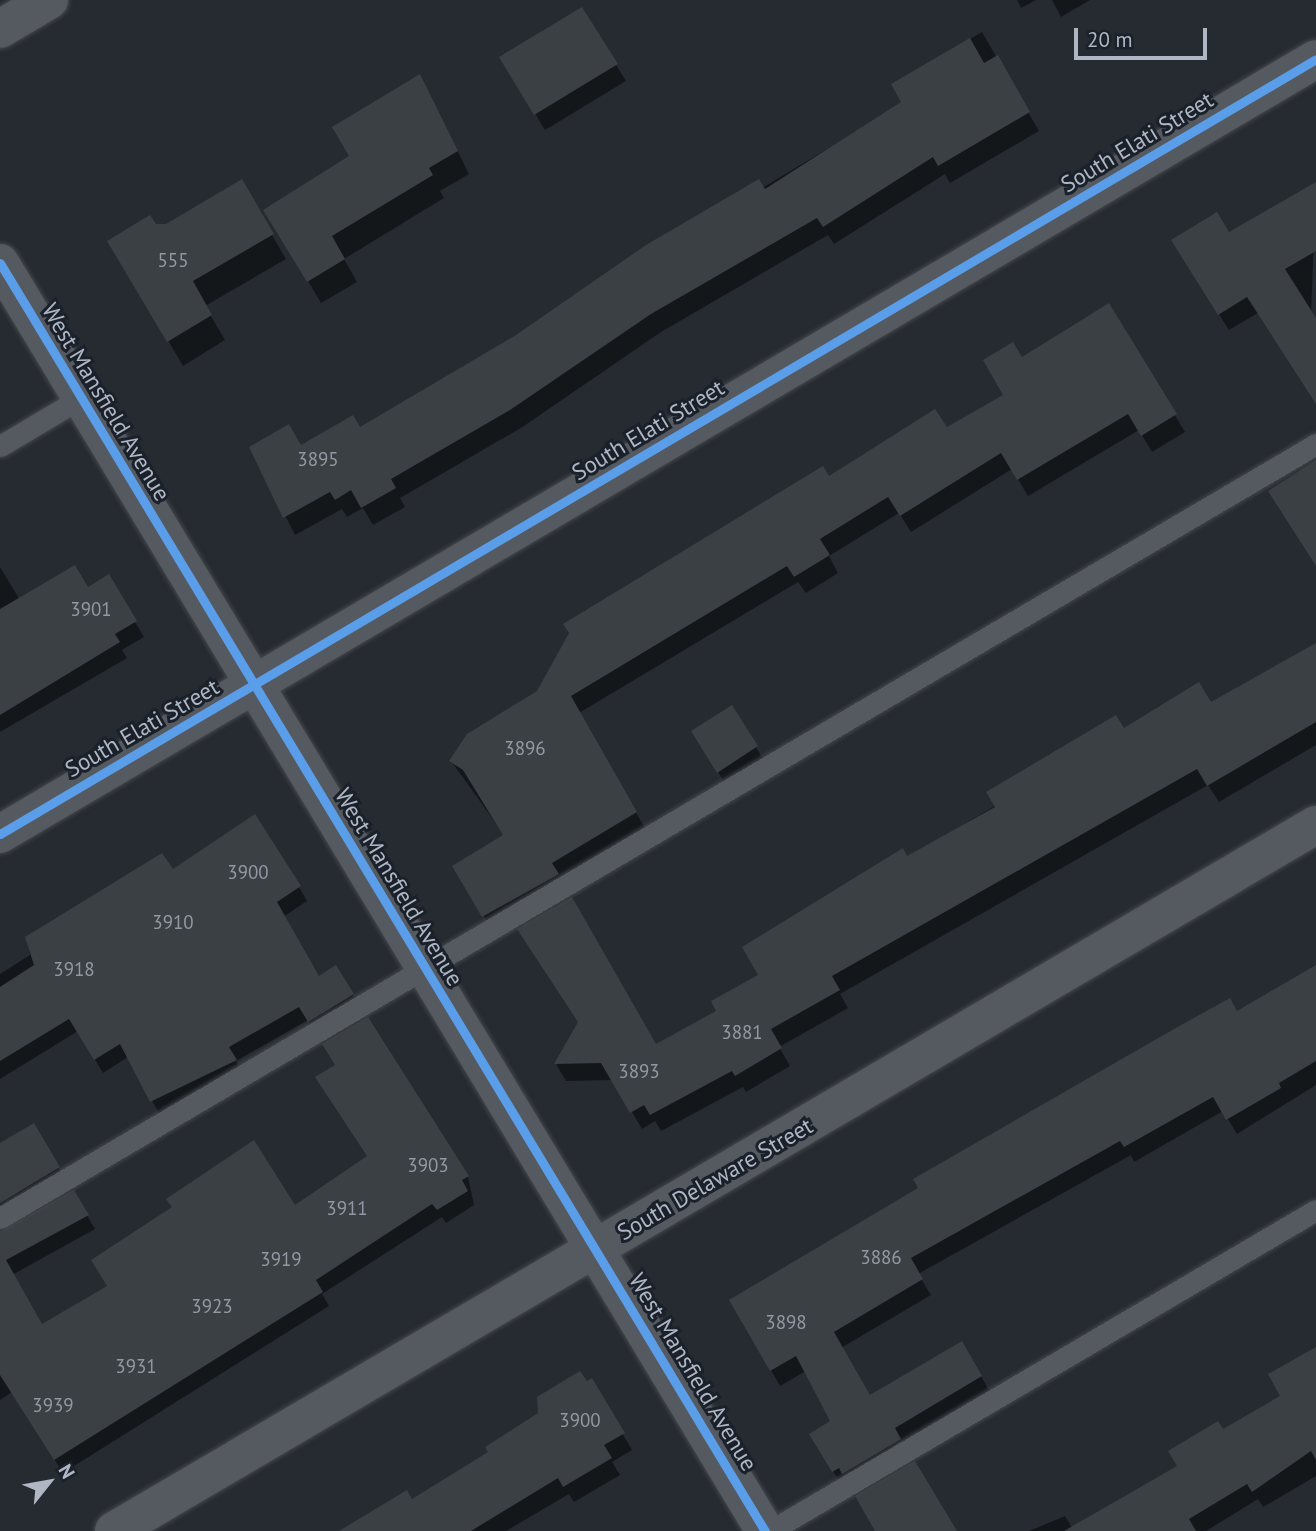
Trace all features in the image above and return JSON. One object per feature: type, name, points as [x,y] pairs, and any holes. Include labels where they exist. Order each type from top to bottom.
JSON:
[{"type":"street","points":[[0,29],[49,0]]},
{"type":"street","name":"South Elati Street","points":[[0,834],[1316,59]]},
{"type":"street","name":"West Mansfield Avenue","points":[[0,263],[768,1531]]},
{"type":"street","name":"South Delaware Street","points":[[114,1531],[1316,825]]},
{"type":"lane","points":[[0,446],[81,398]]},
{"type":"lane","points":[[0,1219],[427,970],[1316,444]]},
{"type":"lane","points":[[768,1531],[1316,1210]]},
{"type":"building","points":[[582,7],[618,64],[534,115],[499,57]]},
{"type":"building","points":[[970,38],[984,63],[998,55],[1030,112],[938,166],[933,157],[823,227],[817,218],[651,314],[510,410],[391,479],[396,488],[361,508],[351,490],[335,500],[330,492],[283,518],[249,447],[289,424],[301,445],[353,415],[360,427],[516,335],[646,245],[759,179],[765,189],[901,102],[891,84]]},
{"type":"building","points":[[420,74],[458,151],[429,168],[433,175],[332,236],[345,259],[307,282],[263,210],[349,156],[332,127]]},
{"type":"building","points":[[242,179],[274,234],[193,281],[212,315],[167,342],[107,241],[150,215],[156,224],[166,224]]},
{"type":"building","points":[[1316,182],[1316,251],[1285,269],[1316,318],[1316,404],[1247,297],[1218,315],[1171,240],[1217,212],[1229,232]]},
{"type":"building","points":[[1109,303],[1177,414],[1141,436],[1128,414],[1017,480],[1001,453],[900,516],[888,497],[820,539],[830,555],[794,577],[787,566],[571,696],[637,812],[552,863],[559,874],[482,917],[452,866],[503,835],[463,770],[449,761],[467,734],[537,691],[569,633],[563,624],[823,466],[829,476],[935,409],[947,427],[1003,395],[983,360],[1013,342],[1022,357]]},
{"type":"building","points":[[1316,460],[1316,566],[1268,491]]},
{"type":"building","points":[[75,565],[88,587],[109,574],[137,621],[115,634],[120,642],[0,715],[0,609]]},
{"type":"building","points":[[1316,643],[1316,722],[1207,786],[1197,769],[832,976],[840,990],[771,1029],[782,1048],[735,1076],[732,1071],[650,1115],[644,1105],[630,1113],[601,1063],[554,1064],[578,1022],[517,929],[572,897],[656,1044],[716,1011],[711,1001],[758,975],[742,947],[903,848],[907,856],[995,807],[986,792],[1116,715],[1124,728],[1199,682],[1211,702]]},
{"type":"building","points":[[732,705],[758,746],[717,773],[691,731]]},
{"type":"building","points":[[255,814],[301,886],[277,902],[319,976],[336,965],[354,994],[308,1022],[299,1007],[229,1047],[237,1060],[150,1102],[120,1044],[94,1060],[69,1019],[0,1061],[0,987],[34,965],[25,937],[162,853],[173,869]]},
{"type":"building","points":[[1316,965],[1316,1061],[1279,1083],[1281,1088],[1226,1120],[1213,1097],[1124,1147],[1120,1141],[911,1258],[923,1279],[834,1332],[870,1395],[962,1341],[982,1376],[895,1428],[901,1439],[842,1474],[839,1468],[832,1472],[809,1434],[830,1421],[796,1356],[770,1371],[729,1300],[918,1188],[913,1179],[1174,1029],[1230,998],[1237,1011]]},
{"type":"building","points":[[368,1017],[469,1176],[462,1180],[468,1191],[437,1210],[432,1204],[316,1280],[323,1292],[54,1460],[0,1375],[0,1231],[74,1190],[89,1215],[6,1260],[42,1324],[107,1286],[91,1260],[172,1207],[166,1199],[254,1140],[295,1205],[367,1156],[315,1077],[335,1065],[322,1044]]},
{"type":"building","points":[[34,1123],[60,1167],[0,1203],[0,1143]]},
{"type":"building","points":[[1316,1347],[1316,1460],[1311,1451],[1252,1492],[1247,1484],[1189,1519],[1196,1531],[1064,1531],[1177,1466],[1168,1451],[1218,1421],[1223,1429],[1280,1396],[1268,1374]]},
{"type":"building","points":[[580,1371],[587,1381],[592,1378],[625,1433],[604,1445],[612,1458],[563,1487],[558,1478],[471,1531],[339,1531],[407,1490],[412,1499],[488,1452],[485,1447],[538,1413],[537,1397]]},
{"type":"building","points":[[915,1461],[957,1531],[875,1531],[855,1496]]},
{"type":"cycle path","points":[[0,834],[1316,59]]},
{"type":"cycle path","points":[[0,263],[765,1531]]}]
